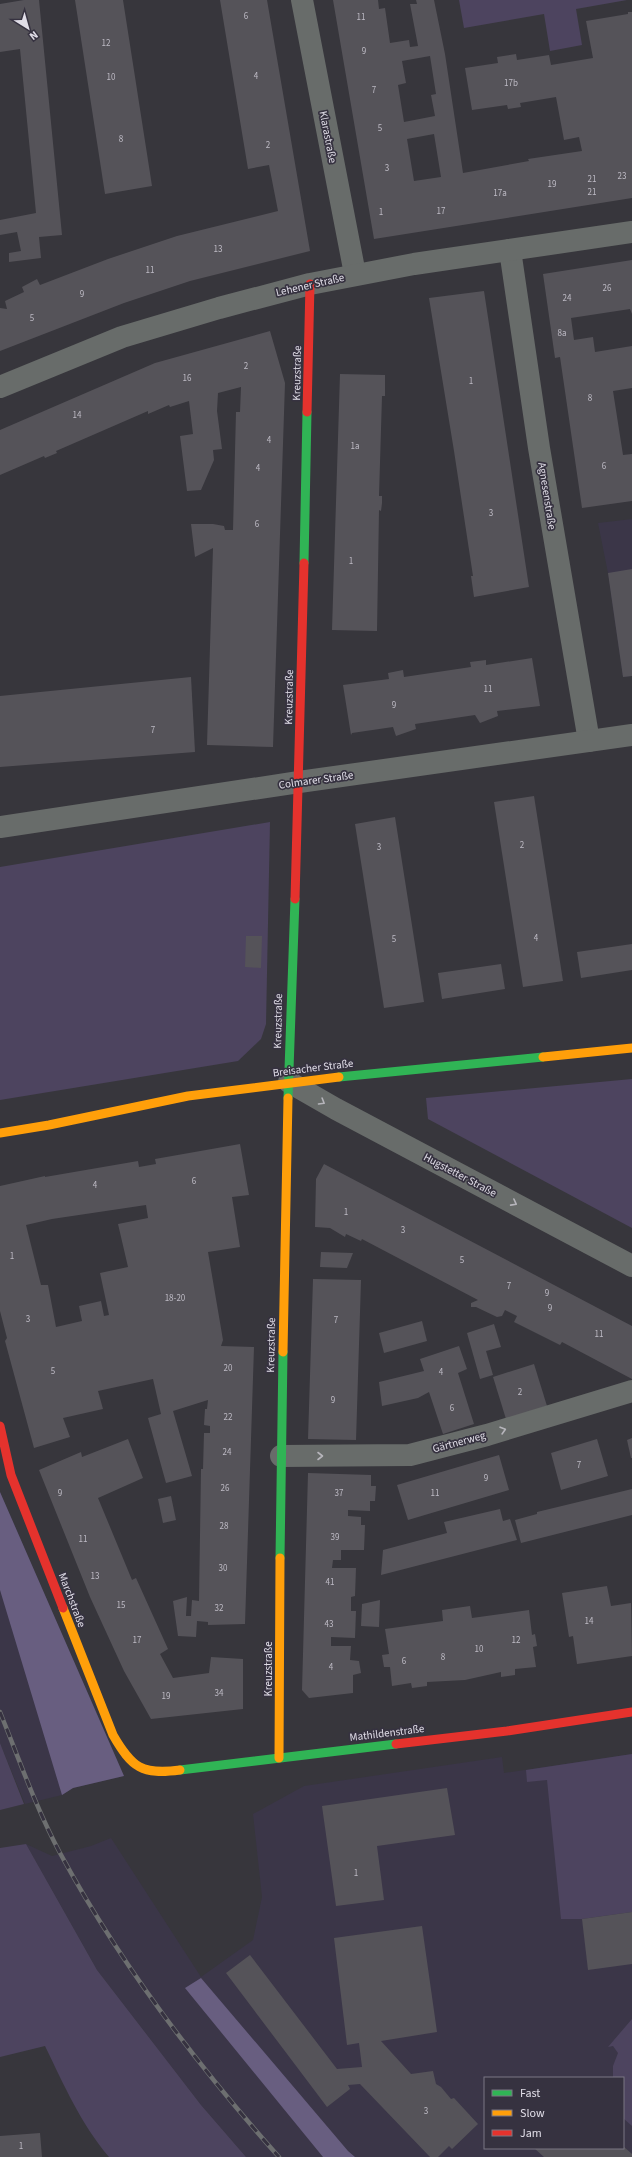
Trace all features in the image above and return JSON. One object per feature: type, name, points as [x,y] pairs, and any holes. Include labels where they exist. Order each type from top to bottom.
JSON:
[{"type":"street","name":"Klarastraße","points":[[302,0],[355,274]]},
{"type":"street","name":"Lehener Straße","points":[[0,388],[122,337],[219,308],[310,284],[355,274],[632,232]]},
{"type":"street","name":"Agnesenstraße","points":[[510,250],[539,448],[589,741]]},
{"type":"street","name":"Kreuzstraße","points":[[279,1758],[281,1456],[289,1082],[299,782],[310,284]]},
{"type":"street","name":"Colmarer Straße","points":[[0,827],[299,782],[632,735]]},
{"type":"street","name":"Breisacher Straße","points":[[0,1133],[49,1125],[188,1096],[289,1082],[632,1048]]},
{"type":"street","name":"Hugstetter Straße","points":[[289,1082],[336,1110],[632,1266]]},
{"type":"street","name":"Gärtnerweg","points":[[281,1456],[410,1455],[487,1435],[632,1391]]},
{"type":"street","name":"Marchstraße","points":[[0,1426],[11,1475],[113,1735],[126,1757],[144,1770]]},
{"type":"street","name":"Mathildenstraße","points":[[144,1770],[157,1773],[507,1730],[632,1712]]},
{"type":"shaded area","points":[[459,0],[627,0],[576,9],[582,45],[550,51],[544,14],[464,28]]},
{"type":"shaded area","points":[[632,519],[632,676],[623,677],[608,573],[598,523]]},
{"type":"shaded area","points":[[270,822],[266,1024],[261,1039],[238,1061],[0,1100],[0,867]]},
{"type":"shaded area","points":[[632,1079],[632,1228],[428,1119],[426,1098]]},
{"type":"shaded area","points":[[0,1492],[124,1776],[73,1788],[62,1795],[25,1804],[0,1743]]},
{"type":"shaded area","points":[[0,1492],[124,1776],[73,1788],[62,1795],[0,1590]]},
{"type":"shaded area","points":[[0,1743],[24,1804],[0,1810]]},
{"type":"shaded area","points":[[632,1754],[632,2157],[246,2157],[201,2105],[97,1970],[26,1844],[52,1856],[91,1846],[111,1838],[201,1977],[253,1940],[262,1897],[253,1814],[304,1786],[502,1757],[504,1773]]},
{"type":"shaded area","points":[[632,1754],[632,1912],[582,1919],[561,1919],[547,1780],[527,1782],[526,1770]]},
{"type":"shaded area","points":[[26,1844],[97,1970],[201,2105],[246,2157],[109,2157],[81,2118],[45,2046],[0,2057],[0,1848]]},
{"type":"shaded area","points":[[201,1978],[348,2151],[355,2157],[323,2157],[185,1988]]},
{"type":"shaded area","points":[[632,2019],[632,2126],[624,2119],[624,2077],[613,2077],[613,2066],[618,2053],[613,2046],[608,2047]]},
{"type":"building","points":[[24,0],[39,0],[62,235],[39,237],[41,258],[9,262],[9,253],[21,251],[17,232],[0,235],[0,220],[36,213],[20,49],[0,52],[0,4]]},
{"type":"building","points":[[75,0],[123,0],[152,186],[105,194]]},
{"type":"building","points":[[220,0],[267,0],[310,251],[190,281],[124,303],[0,351],[0,308],[7,309],[5,301],[24,292],[22,287],[37,279],[40,285],[108,259],[177,236],[278,211],[269,165],[248,169]]},
{"type":"building","points":[[333,0],[378,0],[379,9],[385,8],[390,43],[409,40],[410,47],[418,46],[410,4],[417,4],[416,0],[434,0],[445,54],[463,173],[529,161],[528,159],[582,151],[579,137],[564,140],[556,97],[520,103],[521,107],[508,109],[507,105],[472,110],[465,68],[498,63],[497,57],[516,54],[517,60],[549,55],[551,65],[593,58],[586,21],[632,12],[632,198],[374,239]],"holes":[[[430,56],[436,94],[431,95],[435,116],[404,122],[398,85],[406,83],[402,61]],[[434,134],[441,177],[414,181],[407,139]]]},
{"type":"building","points":[[632,260],[632,314],[630,309],[571,318],[574,340],[593,337],[595,352],[632,346],[632,388],[613,391],[623,455],[632,454],[632,501],[582,508],[560,357],[555,358],[543,274]]},
{"type":"building","points":[[484,291],[529,587],[474,597],[471,576],[473,576],[429,298]]},
{"type":"building","points":[[270,331],[285,383],[273,747],[207,745],[213,548],[195,557],[191,524],[213,524],[224,526],[225,530],[233,530],[236,412],[240,412],[241,387],[218,393],[217,411],[222,449],[213,450],[214,460],[201,490],[187,491],[180,436],[193,434],[189,401],[170,407],[169,405],[148,414],[148,411],[56,451],[57,453],[45,458],[44,456],[0,475],[0,430],[155,363]]},
{"type":"building","points":[[340,374],[385,375],[385,396],[382,396],[379,496],[382,496],[382,503],[381,511],[379,510],[377,631],[332,630]]},
{"type":"building","points":[[632,569],[632,676],[623,677],[608,573]]},
{"type":"building","points":[[532,658],[540,706],[497,711],[498,716],[480,723],[475,715],[415,724],[416,729],[396,736],[393,727],[352,733],[351,735],[343,685],[389,679],[388,673],[403,670],[404,677],[471,667],[470,662],[486,660],[486,665]]},
{"type":"building","points":[[191,677],[195,752],[0,767],[0,696]]},
{"type":"building","points":[[534,796],[563,981],[523,987],[494,802]]},
{"type":"building","points":[[395,817],[424,1002],[384,1008],[355,824]]},
{"type":"building","points":[[246,936],[262,936],[261,968],[245,967]]},
{"type":"building","points":[[632,944],[632,970],[581,978],[577,952]]},
{"type":"building","points":[[501,964],[505,989],[442,999],[438,973]]},
{"type":"building","points":[[240,1144],[249,1195],[232,1197],[240,1247],[208,1252],[223,1340],[221,1346],[254,1347],[245,1624],[208,1625],[208,1622],[197,1621],[196,1637],[178,1636],[173,1601],[187,1597],[186,1616],[191,1616],[192,1600],[199,1601],[201,1469],[203,1469],[204,1433],[210,1433],[210,1426],[204,1425],[205,1409],[207,1409],[208,1400],[173,1411],[192,1476],[166,1483],[148,1418],[161,1414],[153,1379],[98,1391],[103,1409],[63,1418],[70,1437],[34,1448],[5,1341],[7,1338],[0,1311],[0,1186],[45,1176],[138,1161],[139,1167],[156,1164],[155,1159]],"holes":[[[146,1205],[148,1218],[118,1224],[128,1267],[100,1273],[109,1315],[104,1316],[101,1301],[79,1306],[82,1321],[56,1327],[48,1285],[41,1285],[26,1225],[52,1219]]]},
{"type":"building","points":[[324,1164],[632,1326],[632,1379],[562,1342],[560,1345],[514,1322],[517,1316],[505,1310],[502,1316],[497,1317],[476,1307],[471,1307],[471,1303],[478,1300],[362,1239],[361,1241],[346,1234],[345,1237],[330,1228],[315,1227],[316,1179]]},
{"type":"building","points":[[321,1252],[353,1253],[347,1268],[320,1267]]},
{"type":"building","points":[[313,1279],[361,1280],[356,1440],[308,1439]]},
{"type":"building","points":[[422,1321],[427,1341],[384,1353],[379,1333]]},
{"type":"building","points":[[494,1324],[501,1347],[486,1351],[493,1375],[480,1379],[467,1333]]},
{"type":"building","points":[[459,1346],[467,1369],[458,1373],[474,1424],[443,1434],[429,1392],[418,1398],[382,1406],[379,1382],[424,1371],[420,1359]]},
{"type":"building","points":[[534,1364],[547,1406],[506,1419],[493,1377]]},
{"type":"building","points":[[632,1438],[632,1458],[631,1458],[627,1440]]},
{"type":"building","points":[[128,1439],[143,1478],[98,1498],[132,1580],[136,1578],[168,1649],[160,1654],[173,1678],[209,1673],[211,1657],[243,1659],[243,1709],[151,1719],[124,1671],[90,1597],[39,1470],[81,1452],[82,1457]]},
{"type":"building","points":[[597,1439],[608,1476],[561,1490],[551,1453]]},
{"type":"building","points":[[499,1455],[509,1490],[408,1520],[397,1485]]},
{"type":"building","points":[[308,1473],[371,1475],[371,1486],[376,1486],[375,1501],[370,1501],[370,1511],[348,1510],[348,1516],[361,1517],[361,1525],[365,1525],[364,1550],[341,1550],[341,1560],[333,1560],[332,1568],[356,1568],[355,1596],[351,1597],[351,1611],[356,1611],[355,1638],[331,1637],[331,1646],[351,1646],[350,1660],[359,1661],[361,1673],[353,1675],[353,1693],[309,1698],[302,1690]]},
{"type":"building","points":[[632,1489],[632,1515],[521,1543],[515,1520],[537,1514],[537,1512]]},
{"type":"building","points":[[171,1496],[176,1520],[163,1523],[158,1499]]},
{"type":"building","points":[[500,1509],[503,1521],[510,1519],[517,1540],[381,1575],[383,1550],[447,1533],[444,1522]]},
{"type":"building","points":[[607,1586],[611,1606],[631,1603],[632,1656],[577,1664],[573,1636],[569,1637],[562,1593]]},
{"type":"building","points":[[380,1600],[379,1627],[361,1626],[362,1604]]},
{"type":"building","points":[[470,1606],[472,1618],[529,1610],[532,1635],[535,1634],[537,1646],[533,1647],[536,1667],[515,1669],[515,1675],[501,1677],[501,1672],[465,1680],[427,1682],[427,1686],[412,1688],[411,1683],[392,1686],[390,1667],[384,1667],[382,1655],[389,1654],[385,1629],[443,1621],[442,1610]]},
{"type":"building","points":[[447,1788],[455,1835],[377,1846],[384,1900],[336,1906],[322,1806]]},
{"type":"building","points":[[632,1912],[632,1964],[588,1970],[582,1919]]},
{"type":"building","points":[[422,1926],[437,2032],[381,2041],[411,2074],[433,2071],[436,2084],[441,2087],[451,2099],[454,2098],[478,2124],[452,2149],[449,2146],[438,2157],[430,2157],[360,2084],[348,2085],[350,2089],[327,2107],[226,1973],[250,1955],[337,2069],[362,2067],[359,2043],[347,2045],[334,1938]]},
{"type":"building","points":[[40,2133],[42,2157],[0,2157],[0,2136]]},
{"type":"building","points":[[624,2147],[632,2154],[632,2157],[544,2157],[535,2149],[624,2149]]},
{"type":"railway","points":[[0,1712],[51,1836],[83,1894],[108,1934],[134,1973],[189,2049],[218,2086],[279,2157]]},
{"type":"traffic: fast","points":[[304,563],[307,412]]},
{"type":"traffic: fast","points":[[288,1098],[295,899]]},
{"type":"traffic: fast","points":[[339,1077],[543,1057]]},
{"type":"traffic: fast","points":[[280,1558],[283,1352]]},
{"type":"traffic: fast","points":[[180,1770],[396,1744]]},
{"type":"traffic: slow","points":[[543,1057],[632,1048]]},
{"type":"traffic: slow","points":[[0,1133],[49,1125],[188,1096],[339,1077]]},
{"type":"traffic: slow","points":[[283,1352],[288,1098]]},
{"type":"traffic: slow","points":[[279,1758],[280,1558]]},
{"type":"traffic: slow","points":[[63,1608],[113,1735],[126,1755],[139,1767],[147,1770],[180,1770]]},
{"type":"traffic: jam","points":[[307,412],[310,284]]},
{"type":"traffic: jam","points":[[295,899],[304,563]]},
{"type":"traffic: jam","points":[[0,1426],[11,1475],[63,1608]]},
{"type":"traffic: jam","points":[[396,1744],[507,1731],[632,1712]]}]
